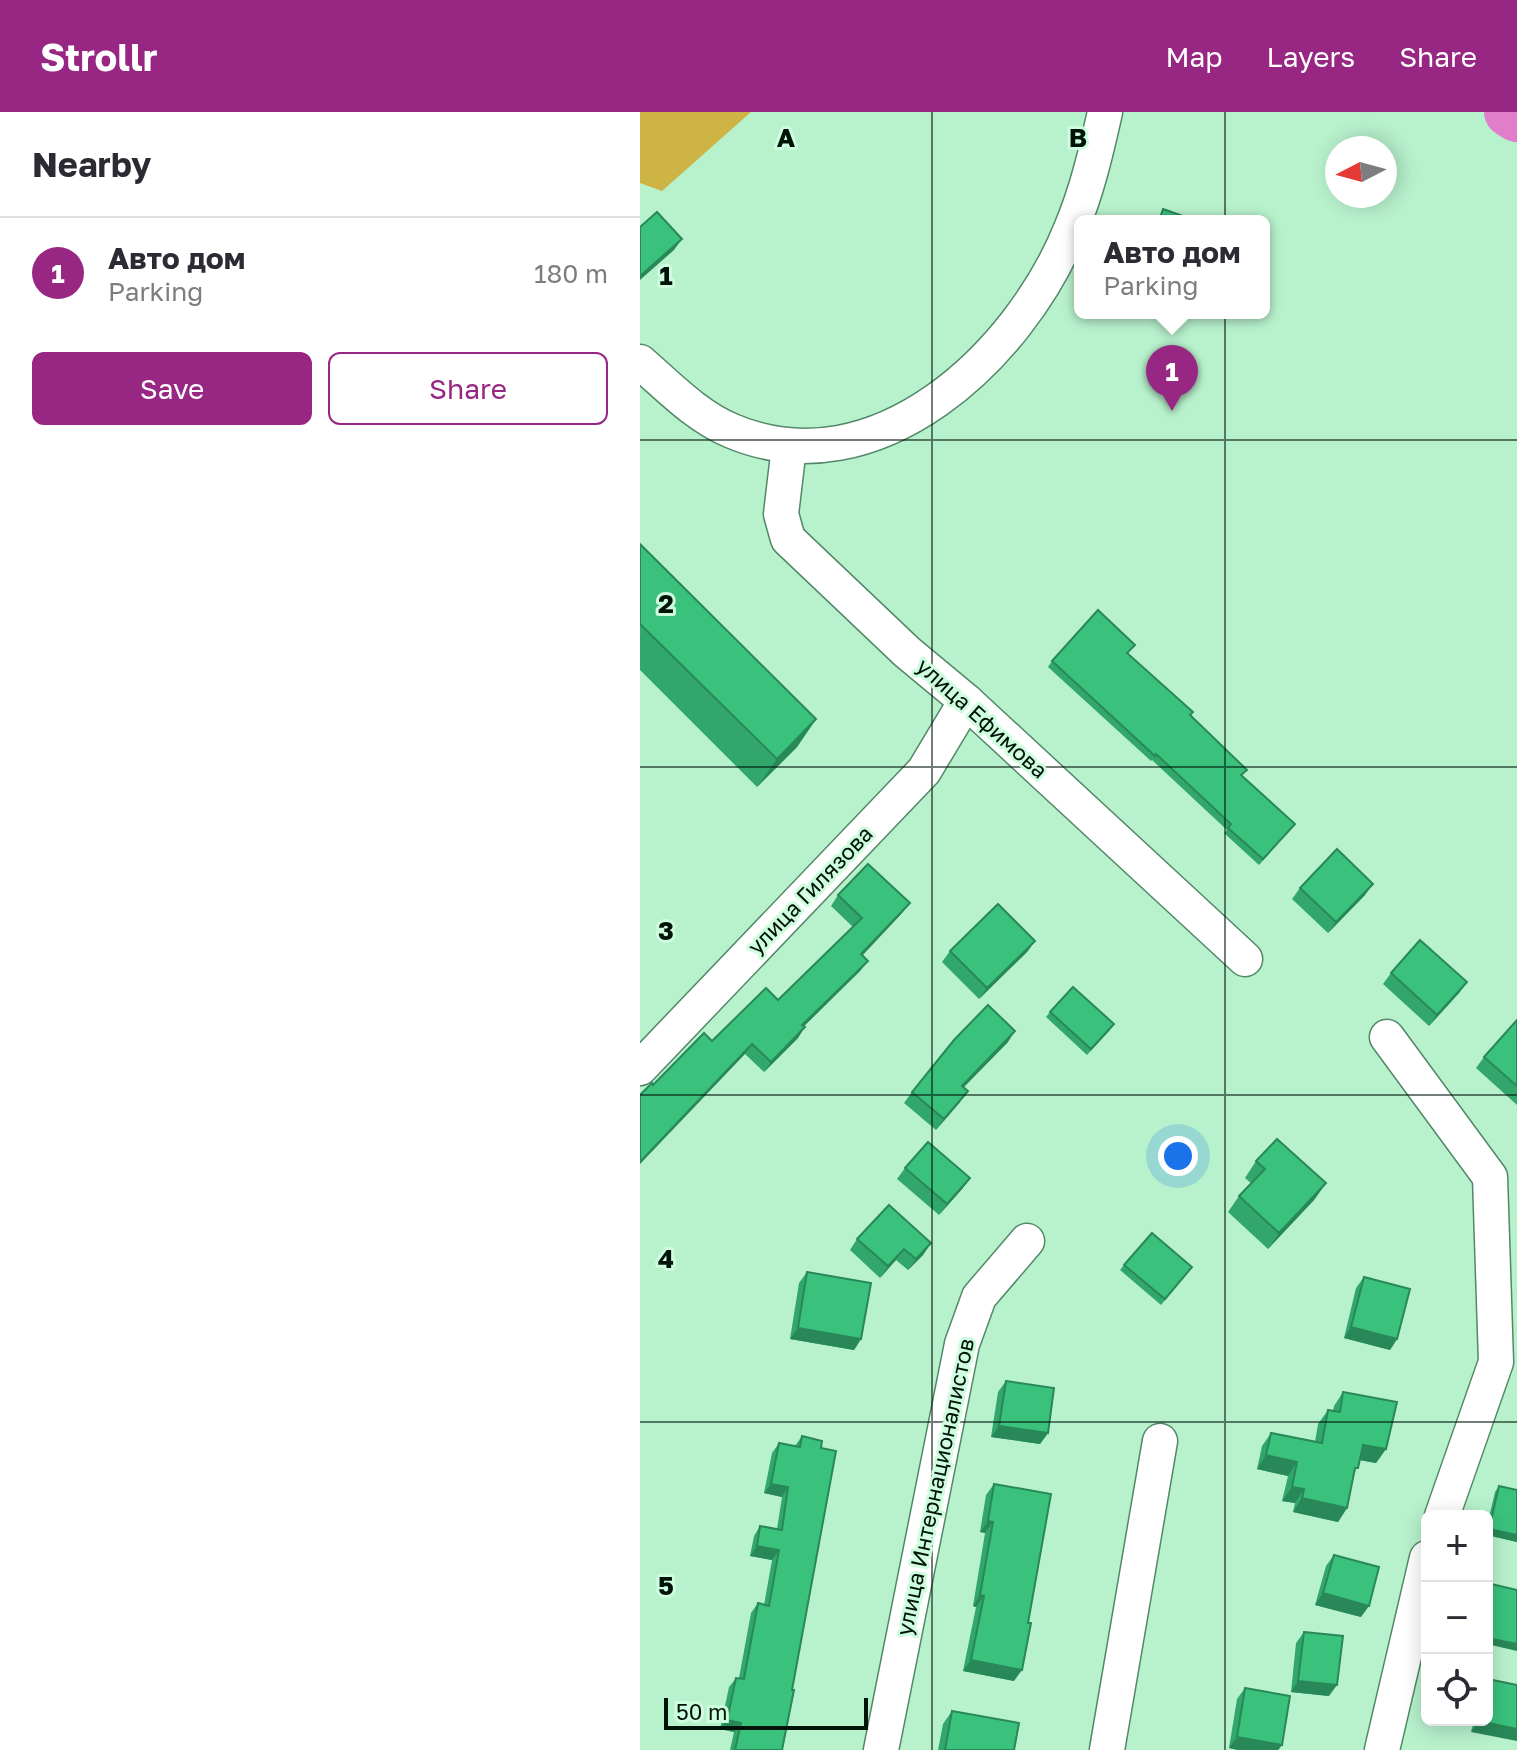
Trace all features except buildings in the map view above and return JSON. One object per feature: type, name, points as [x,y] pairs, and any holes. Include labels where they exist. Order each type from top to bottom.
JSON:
[{"type":"street","points":[[1077,215],[1091,174],[1105,112]]},
{"type":"street","points":[[640,362],[709,419],[746,436],[789,447],[846,443],[884,432],[927,407],[967,377],[1009,334],[1045,280],[1074,222]]},
{"type":"street","name":"улица Ефимова","points":[[789,447],[781,514],[788,539],[907,652],[966,701],[1245,959]]},
{"type":"street","name":"улица Гилязова","points":[[640,1068],[924,771],[966,701]]},
{"type":"street","points":[[1387,1037],[1490,1177],[1496,1362],[1444,1510]]},
{"type":"street","name":"улица Интернационалистов","points":[[881,1750],[962,1344],[979,1297],[1027,1241]]},
{"type":"street","points":[[1107,1750],[1160,1441]]},
{"type":"street","points":[[1382,1750],[1421,1582]]},
{"type":"shaded area","points":[[640,112],[751,112],[662,191],[640,183]]},
{"type":"waterway","points":[[1509,112],[1517,117]]},
{"type":"place","name":"Авто дом","points":[[1172,411]]}]
